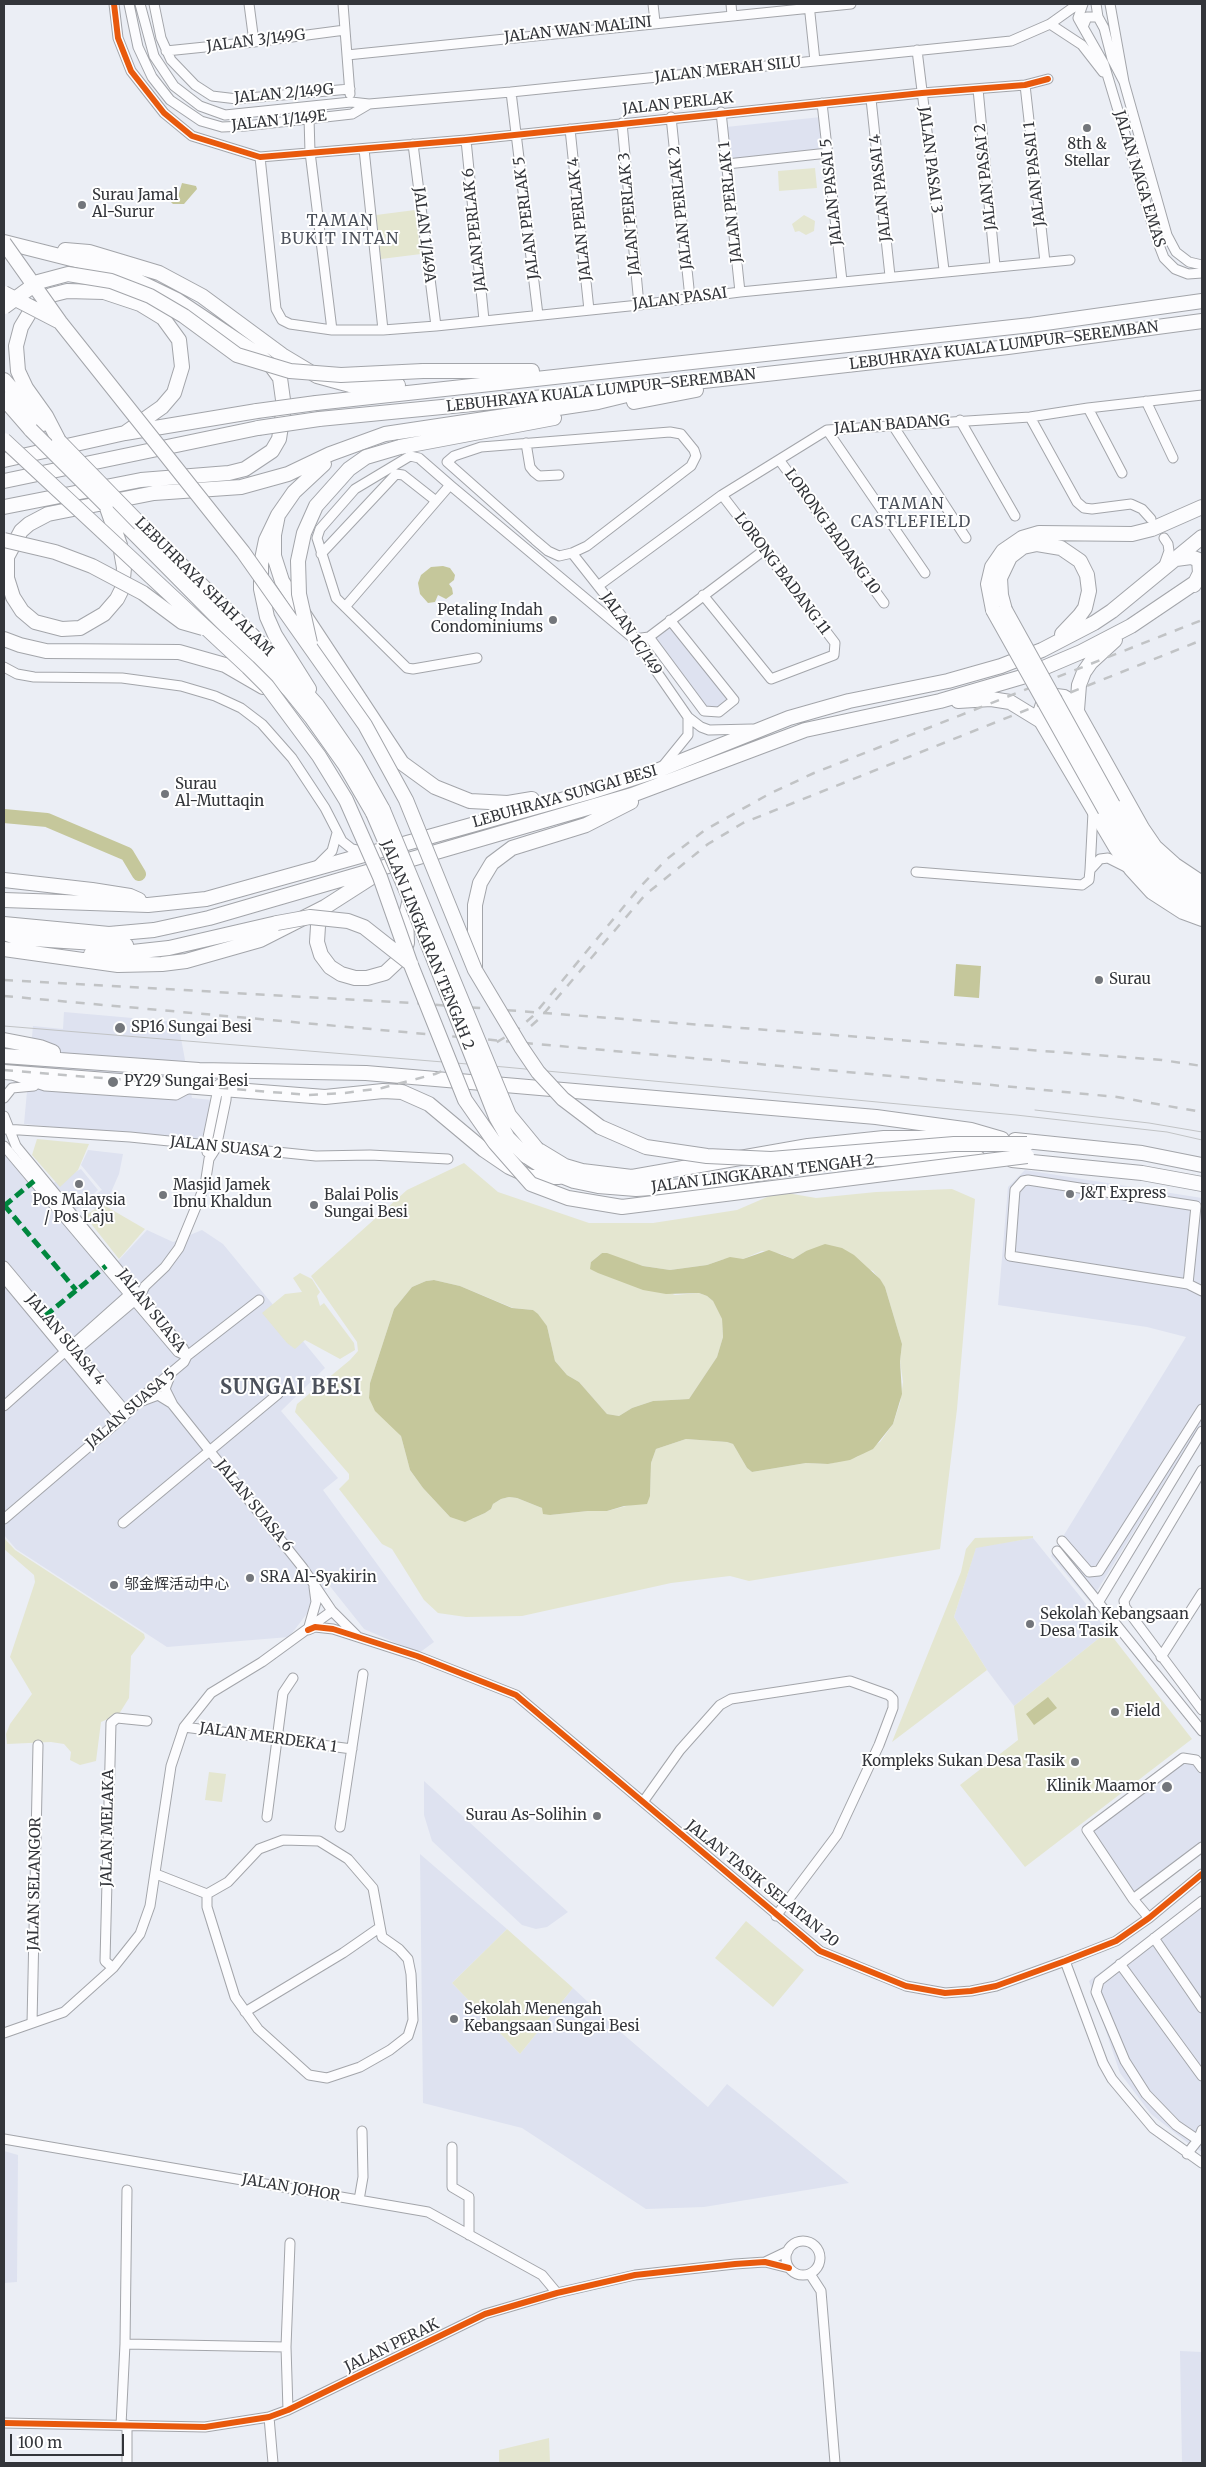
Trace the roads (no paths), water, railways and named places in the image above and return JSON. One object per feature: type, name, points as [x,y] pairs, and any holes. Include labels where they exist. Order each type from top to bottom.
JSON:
[{"type":"highway","points":[[4,242],[98,264],[129,275],[177,300],[259,355],[272,366],[280,378],[284,407],[279,439],[272,451],[245,469],[229,473],[141,480],[4,507]]},
{"type":"highway","points":[[4,242],[60,322],[243,552],[365,725],[406,800],[475,970],[538,1072],[563,1099],[600,1127],[646,1147],[707,1156],[771,1159],[954,1144],[1027,1144],[1202,1165]]},
{"type":"highway","points":[[35,250],[89,252],[159,273],[202,296],[300,368],[332,382],[369,387],[416,386],[433,390]]},
{"type":"highway","points":[[4,307],[38,282],[68,274],[111,281],[150,296],[184,316],[237,356],[290,371],[341,374],[423,371],[608,371]]},
{"type":"highway","points":[[59,441],[21,379],[16,363],[18,336],[30,312],[51,295],[67,291],[104,292],[123,297],[148,308],[163,318],[179,340],[182,359],[178,385],[168,400],[153,414],[125,433]]},
{"type":"highway","points":[[4,293],[60,322]]},
{"type":"highway","name":"LEBUHRAYA KUALA LUMPUR–SEREMBAN","points":[[4,460],[125,433],[316,403],[1031,325],[1202,301]]},
{"type":"highway","name":"LEBUHRAYA KUALA LUMPUR–SEREMBAN","points":[[4,481],[258,428],[319,419],[752,376],[1008,347],[1202,321]]},
{"type":"highway","points":[[312,649],[299,594],[298,561],[304,533],[316,506],[350,469],[366,457],[400,447],[734,383],[752,376]]},
{"type":"highway","name":"LEBUHRAYA SHAH ALAM","points":[[4,380],[59,441],[271,654],[314,711],[355,760],[378,812]]},
{"type":"highway","points":[[106,505],[123,562],[124,578],[117,599],[97,619],[80,628],[62,630],[35,622],[22,611],[13,598],[7,578],[7,557],[16,537],[38,518],[154,493],[241,487],[288,474],[369,438],[401,430],[593,402],[668,385]]},
{"type":"highway","name":"LEBUHRAYA SHAH ALAM","points":[[4,399],[31,430],[314,711]]},
{"type":"highway","points":[[4,431],[37,470]]},
{"type":"highway","points":[[4,440],[267,686],[320,756],[346,800],[380,877],[411,965],[465,1100],[495,1143],[531,1184],[568,1198],[622,1207],[1026,1156],[1194,1171],[1202,1174]]},
{"type":"highway","points":[[4,639],[46,651],[163,651],[191,654],[240,672],[263,687],[296,716],[314,711],[304,678],[274,635],[264,608],[261,564],[266,540],[287,501],[307,479],[339,452]]},
{"type":"highway","points":[[1202,507],[1159,526],[1132,534],[1039,533],[1022,538],[1003,551],[992,567],[988,584],[999,610],[1104,809],[1123,840],[1156,879],[1179,895],[1202,907]]},
{"type":"highway","points":[[278,515],[274,535],[274,556],[282,581],[402,763],[435,787],[470,801],[508,803],[539,797],[576,796]]},
{"type":"highway","name":"LEBUHRAYA SUNGAI BESI","points":[[4,900],[148,905],[214,898],[369,852],[576,796],[659,770],[758,729],[849,701],[948,681],[1001,666],[1042,650],[1094,623],[1202,537]]},
{"type":"highway","points":[[4,540],[55,552],[92,566],[143,593],[182,622],[206,629]]},
{"type":"highway","points":[[999,610],[1000,578],[1006,562],[1017,551],[1038,544],[1045,544],[1069,551],[1080,561],[1089,584],[1085,608],[1075,622],[1042,650]]},
{"type":"highway","points":[[1175,560],[1191,557],[1199,560],[1200,573],[1198,582]]},
{"type":"highway","name":"LEBUHRAYA SUNGAI BESI","points":[[4,924],[109,934],[154,930],[209,918],[552,819],[677,779],[805,730],[940,701],[1022,677],[1081,652],[1131,626],[1198,582]]},
{"type":"highway","points":[[1076,710],[1079,685],[1084,672],[1091,662],[1131,626]]},
{"type":"highway","points":[[1041,721],[1042,704],[1048,698],[1064,697],[1071,701],[1142,828],[1156,847],[1175,865],[1202,883]]},
{"type":"highway","points":[[940,701],[1001,700],[1019,706],[1041,721],[1104,809],[1166,874],[1202,896]]},
{"type":"highway","points":[[475,970],[475,905],[480,883],[492,863],[512,848],[586,825],[677,779]]},
{"type":"highway","points":[[1104,809],[1130,869],[1152,892],[1183,912],[1202,919]]},
{"type":"highway","name":"JALAN LINGKARAN TENGAH 2","points":[[378,812],[410,899],[496,1117],[508,1138],[562,1176],[598,1186],[659,1189],[817,1164],[874,1159],[958,1158],[1012,1160],[1097,1168],[1175,1178],[1202,1184]]},
{"type":"highway","name":"JALAN LINGKARAN TENGAH 2","points":[[378,812],[509,1115],[531,1153],[582,1171],[632,1177],[770,1151],[884,1138],[1002,1139],[1142,1154],[1202,1165]]},
{"type":"highway","points":[[4,949],[118,965],[162,964],[205,956],[260,940],[325,906],[385,867]]},
{"type":"highway","points":[[4,880],[130,896],[148,905]]},
{"type":"highway","points":[[325,906],[320,917],[317,942],[321,955],[326,962],[341,974],[360,979],[374,978],[392,969],[401,958],[407,943],[406,915],[410,899]]},
{"type":"highway","points":[[4,949],[105,954],[169,948],[310,917],[348,921],[364,927],[411,965]]},
{"type":"highway","points":[[4,933],[18,938],[93,944],[139,945],[195,933],[277,923]]},
{"type":"highway","points":[[4,1040],[40,1047],[53,1052]]},
{"type":"highway","points":[[4,1046],[53,1052],[210,1063],[227,1079]]},
{"type":"highway","points":[[4,1056],[199,1070],[227,1079],[325,1097],[402,1092],[429,1104],[484,1150],[509,1167],[531,1177],[562,1176]]},
{"type":"highway","points":[[4,1072],[191,1087],[227,1079],[366,1073],[876,1117],[971,1130],[1002,1139]]},
{"type":"street","points":[[114,4],[118,38],[131,71],[164,113],[192,136],[260,157]]},
{"type":"street","name":"JALAN 1/149E","points":[[129,4],[138,46],[149,72],[170,100],[206,123],[222,127],[352,114]]},
{"type":"street","name":"JALAN 1/149E","points":[[140,4],[147,38],[163,72],[187,98],[212,112],[225,115],[246,114],[351,102]]},
{"type":"street","name":"JALAN 2/149G","points":[[154,4],[166,50],[177,67],[195,85],[212,96],[223,99],[350,89]]},
{"type":"street","points":[[249,4],[254,42]]},
{"type":"street","points":[[343,4],[352,114]]},
{"type":"street","points":[[653,4],[655,22]]},
{"type":"street","points":[[731,4],[732,15]]},
{"type":"street","name":"JALAN WAN MALINI","points":[[347,55],[810,6],[851,4]]},
{"type":"street","name":"JALAN MERAH SILU","points":[[351,102],[369,104],[511,92],[1011,41],[1050,24],[1078,4]]},
{"type":"street","points":[[1082,4],[1078,18],[1083,27]]},
{"type":"street","name":"JALAN NAGA EMAS","points":[[1096,4],[1098,18],[1104,28],[1112,59],[1124,82]]},
{"type":"street","name":"JALAN NAGA EMAS","points":[[1110,4],[1124,82],[1167,235],[1176,252],[1189,262],[1202,265]]},
{"type":"street","points":[[810,6],[814,61]]},
{"type":"street","points":[[1083,27],[1087,17],[1098,18]]},
{"type":"street","name":"JALAN NAGA EMAS","points":[[1050,24],[1082,45],[1099,66],[1111,86]]},
{"type":"street","name":"JALAN NAGA EMAS","points":[[1083,27],[1104,64],[1164,258],[1175,269],[1188,274],[1202,273]]},
{"type":"street","name":"JALAN 3/149G","points":[[166,50],[254,42],[345,30]]},
{"type":"street","name":"JALAN PASAI 3","points":[[917,50],[944,270]]},
{"type":"street","name":"JALAN PERLAK","points":[[260,157],[466,140],[721,112],[1026,85],[1048,78]]},
{"type":"street","name":"JALAN PASAI 1","points":[[1026,85],[1045,262]]},
{"type":"street","name":"JALAN PASAI 2","points":[[978,89],[995,266]]},
{"type":"street","name":"JALAN PERLAK 5","points":[[511,92],[538,315]]},
{"type":"street","name":"JALAN PASAI 4","points":[[871,99],[890,276]]},
{"type":"street","name":"JALAN PASAI 5","points":[[822,103],[842,281]]},
{"type":"street","name":"JALAN MERAH SILU","points":[[352,114],[369,104]]},
{"type":"street","name":"JALAN PERLAK 1","points":[[721,112],[740,292]]},
{"type":"street","name":"JALAN PERLAK 2","points":[[671,117],[690,298]]},
{"type":"street","points":[[309,118],[310,152],[332,330]]},
{"type":"street","name":"JALAN PERLAK 3","points":[[622,123],[639,305]]},
{"type":"street","name":"JALAN PERLAK 4","points":[[570,129],[589,310]]},
{"type":"street","name":"JALAN PERLAK 6","points":[[466,140],[484,320]]},
{"type":"street","name":"JALAN 1/149A","points":[[413,144],[436,326]]},
{"type":"street","points":[[364,149],[383,330]]},
{"type":"street","points":[[727,164],[828,153]]},
{"type":"street","name":"JALAN PASAI","points":[[260,157],[276,309],[282,320],[290,324],[332,330],[383,330],[436,326],[944,270],[1070,260]]},
{"type":"street","name":"JALAN BADANG","points":[[598,586],[722,495],[780,461],[827,430],[892,424],[1030,417],[1088,408],[1202,396]]},
{"type":"street","points":[[1146,401],[1173,458]]},
{"type":"street","points":[[1088,408],[1122,473]]},
{"type":"street","points":[[1030,417],[1077,502],[1084,508],[1092,509],[1131,504],[1142,509],[1152,519]]},
{"type":"street","points":[[960,420],[1014,516]]},
{"type":"street","points":[[892,424],[966,538]]},
{"type":"street","points":[[827,430],[925,573]]},
{"type":"street","points":[[670,432],[681,434],[694,450],[696,456],[692,466],[586,546],[572,554],[558,556],[548,550],[447,462],[454,456],[481,447],[670,432]]},
{"type":"street","points":[[526,444],[530,467],[534,472],[539,476],[559,476]]},
{"type":"street","points":[[477,658],[413,669],[407,668],[336,598],[321,554],[317,538],[320,529],[355,489],[400,460],[410,456],[419,458],[634,639],[649,637],[763,551]]},
{"type":"street","name":"LORONG BADANG 10","points":[[780,461],[884,603]]},
{"type":"street","points":[[321,554],[396,474],[403,475],[436,501]]},
{"type":"street","points":[[345,607],[450,485]]},
{"type":"street","name":"LORONG BADANG 11","points":[[703,595],[771,679],[834,655],[835,643],[722,495]]},
{"type":"street","points":[[1162,570],[1168,556],[1166,541],[1191,546]]},
{"type":"street","name":"JALAN 1C/149","points":[[572,554],[628,624],[634,639],[688,717],[701,728],[708,730],[758,729]]},
{"type":"street","points":[[649,637],[704,711],[719,712],[727,706],[734,700],[670,620]]},
{"type":"street","points":[[4,667],[17,674],[34,677],[98,677],[157,682],[199,690],[236,705],[262,724],[287,752],[311,785],[337,833],[347,846],[369,852]]},
{"type":"street","points":[[659,770],[688,735],[688,717]]},
{"type":"street","points":[[916,872],[1082,884],[1089,880],[1104,809]]},
{"type":"street","points":[[314,869],[332,851],[337,833]]},
{"type":"street","points":[[1090,870],[1100,859],[1108,858],[1130,869]]},
{"type":"street","points":[[4,1072],[45,1086]]},
{"type":"street","points":[[210,1159],[206,1147],[227,1079]]},
{"type":"street","points":[[4,1405],[135,1295],[165,1267],[179,1248],[205,1185],[210,1159],[216,1148],[227,1079]]},
{"type":"street","points":[[4,1098],[12,1088],[45,1086],[176,1095],[191,1087]]},
{"type":"street","name":"JALAN SUASA","points":[[4,1116],[8,1147],[183,1348],[187,1356]]},
{"type":"street","name":"JALAN SUASA 2","points":[[6,1129],[130,1138],[216,1148],[316,1156],[370,1155],[448,1159]]},
{"type":"street","points":[[1188,1284],[1196,1206],[1069,1185],[1023,1181],[1014,1194],[1010,1256],[1188,1284],[1202,1291]]},
{"type":"street","name":"JALAN SUASA 4","points":[[4,1266],[124,1416]]},
{"type":"street","name":"JALAN SUASA 4","points":[[4,1278],[71,1350]]},
{"type":"street","name":"JALAN SUASA 5","points":[[4,1519],[140,1402],[147,1393],[184,1362],[187,1356],[259,1300]]},
{"type":"street","name":"JALAN SUASA 6","points":[[171,1374],[166,1389],[173,1405],[314,1583],[332,1611]]},
{"type":"street","points":[[123,1523],[278,1394]]},
{"type":"street","points":[[140,1402],[158,1395],[173,1405]]},
{"type":"street","points":[[1062,1541],[1090,1572],[1098,1571],[1202,1409]]},
{"type":"street","points":[[1098,1603],[1202,1431]]},
{"type":"street","points":[[1202,1470],[1124,1601],[1125,1607],[1202,1710]]},
{"type":"street","points":[[1057,1551],[1202,1731]]},
{"type":"street","points":[[308,1630],[316,1602],[314,1583]]},
{"type":"street","points":[[1161,1657],[1201,1598]]},
{"type":"street","points":[[4,2034],[64,2012],[113,1968],[140,1934],[150,1906],[156,1874],[171,1766],[184,1727],[211,1693],[308,1630],[332,1611]]},
{"type":"street","name":"JALAN TASIK SELATAN 20","points":[[332,1611],[359,1637],[423,1658],[516,1695],[776,1916],[827,1956],[906,1986],[930,1992],[958,1993],[996,1986],[1065,1961],[1116,1941],[1148,1918],[1202,1874]]},
{"type":"street","points":[[308,1630],[321,1627],[359,1637]]},
{"type":"street","points":[[340,1827],[363,1674]]},
{"type":"street","points":[[267,1817],[283,1693],[293,1678]]},
{"type":"street","points":[[643,1802],[680,1750],[720,1705],[732,1699],[850,1681],[889,1695],[893,1699],[893,1708],[837,1835],[776,1916]]},
{"type":"street","name":"JALAN MELAKA","points":[[113,1968],[106,1961],[111,1723],[117,1718],[147,1721]]},
{"type":"street","name":"JALAN MERDEKA 1","points":[[184,1727],[352,1749]]},
{"type":"street","name":"JALAN SELANGOR","points":[[32,2023],[38,1745]]},
{"type":"street","points":[[1148,1918],[1133,1899],[1087,1830],[1183,1758],[1196,1760],[1202,1768]]},
{"type":"street","points":[[283,1840],[319,1841],[348,1859],[373,1888],[382,1937],[399,1948],[408,1959],[412,1974],[414,2020],[408,2036],[390,2050],[360,2067],[327,2078],[309,2075],[258,2029],[235,1997],[207,1908],[206,1894],[228,1882],[259,1850],[283,1840]]},
{"type":"street","points":[[1133,1899],[1202,1847]]},
{"type":"street","points":[[156,1874],[206,1894]]},
{"type":"street","points":[[1198,2140],[1176,2125],[1146,2094],[1125,2062],[1096,1992],[1096,1986],[1099,1981],[1202,1900]]},
{"type":"street","points":[[246,2012],[379,1928]]},
{"type":"street","points":[[1154,1938],[1202,2008]]},
{"type":"street","points":[[1065,1961],[1103,2063],[1112,2079],[1153,2128],[1202,2163]]},
{"type":"street","points":[[1120,1964],[1202,2076]]},
{"type":"street","points":[[1187,2154],[1198,2140],[1202,2130]]},
{"type":"street","points":[[359,2200],[363,2177],[362,2131]]},
{"type":"street","name":"JALAN JOHOR","points":[[4,2139],[428,2212],[542,2275],[557,2292]]},
{"type":"street","points":[[452,2147],[452,2187],[469,2198],[469,2235]]},
{"type":"street","points":[[127,2190],[124,2425],[127,2463]]},
{"type":"street","points":[[807,2241],[816,2247],[820,2263],[810,2274],[798,2275],[789,2268],[786,2256],[788,2250],[796,2243],[807,2241]]},
{"type":"street","points":[[288,2410],[286,2347],[290,2243]]},
{"type":"street","name":"JALAN PERAK","points":[[765,2262],[788,2250]]},
{"type":"street","name":"JALAN PERAK","points":[[4,2423],[205,2427],[269,2417],[288,2410],[485,2314],[557,2292],[635,2275],[765,2262],[789,2268]]},
{"type":"street","points":[[810,2274],[821,2291],[835,2463]]},
{"type":"street","points":[[125,2344],[286,2347]]},
{"type":"street","points":[[269,2417],[273,2463]]},
{"type":"waterway","points":[[4,816],[47,820],[127,854],[139,874]]},
{"type":"tram line","points":[[4,1026],[504,1067],[1016,1115],[1167,1132],[1202,1140]]},
{"type":"tram line","points":[[1035,1110],[1149,1123],[1202,1132]]},
{"type":"railway","points":[[4,1070],[308,1095],[382,1088],[435,1074],[462,1063],[517,1030],[533,1016],[640,887],[667,859],[705,830],[769,794],[814,773],[1202,620]]},
{"type":"railway","points":[[531,1026],[540,1018],[645,895],[708,844],[743,823],[1202,640]]},
{"type":"railway","points":[[4,980],[413,1003],[1162,1060],[1202,1066]]},
{"type":"railway","points":[[4,996],[1117,1097],[1202,1112]]},
{"type":"place","name":"8th & Stellar","points":[[1087,128]]},
{"type":"place","name":"Surau Jamal Al-Surur","points":[[82,205]]},
{"type":"place","name":"Petaling Indah Condominiums","points":[[553,620]]},
{"type":"place","name":"Surau Al-Muttaqin","points":[[165,794]]},
{"type":"place","name":"Surau","points":[[1099,980]]},
{"type":"place","name":"SP16 Sungai Besi","points":[[120,1028]]},
{"type":"place","name":"PY29 Sungai Besi","points":[[113,1082]]},
{"type":"place","name":"Pos Malaysia / Pos Laju","points":[[79,1184]]},
{"type":"place","name":"J&T Express","points":[[1070,1194]]},
{"type":"place","name":"Masjid Jamek Ibnu Khaldun","points":[[163,1195]]},
{"type":"place","name":"Balai Polis Sungai Besi","points":[[314,1205]]},
{"type":"place","name":"SRA Al-Syakirin","points":[[250,1578]]},
{"type":"place","name":"邬金辉活动中心","points":[[114,1585]]},
{"type":"place","name":"Sekolah Kebangsaan Desa Tasik","points":[[1030,1624]]},
{"type":"place","name":"Field","points":[[1115,1712]]},
{"type":"place","name":"Kompleks Sukan Desa Tasik","points":[[1075,1762]]},
{"type":"place","name":"Klinik Maamor","points":[[1167,1787]]},
{"type":"place","name":"Surau As-Solihin","points":[[597,1816]]},
{"type":"place","name":"Sekolah Menengah Kebangsaan Sungai Besi","points":[[454,2019]]},
{"type":"district","name":"TAMAN BUKIT INTAN","points":[[340,230]]},
{"type":"district","name":"TAMAN CASTLEFIELD","points":[[911,513]]},
{"type":"district","name":"SUNGAI BESI","points":[[291,1388]]}]
